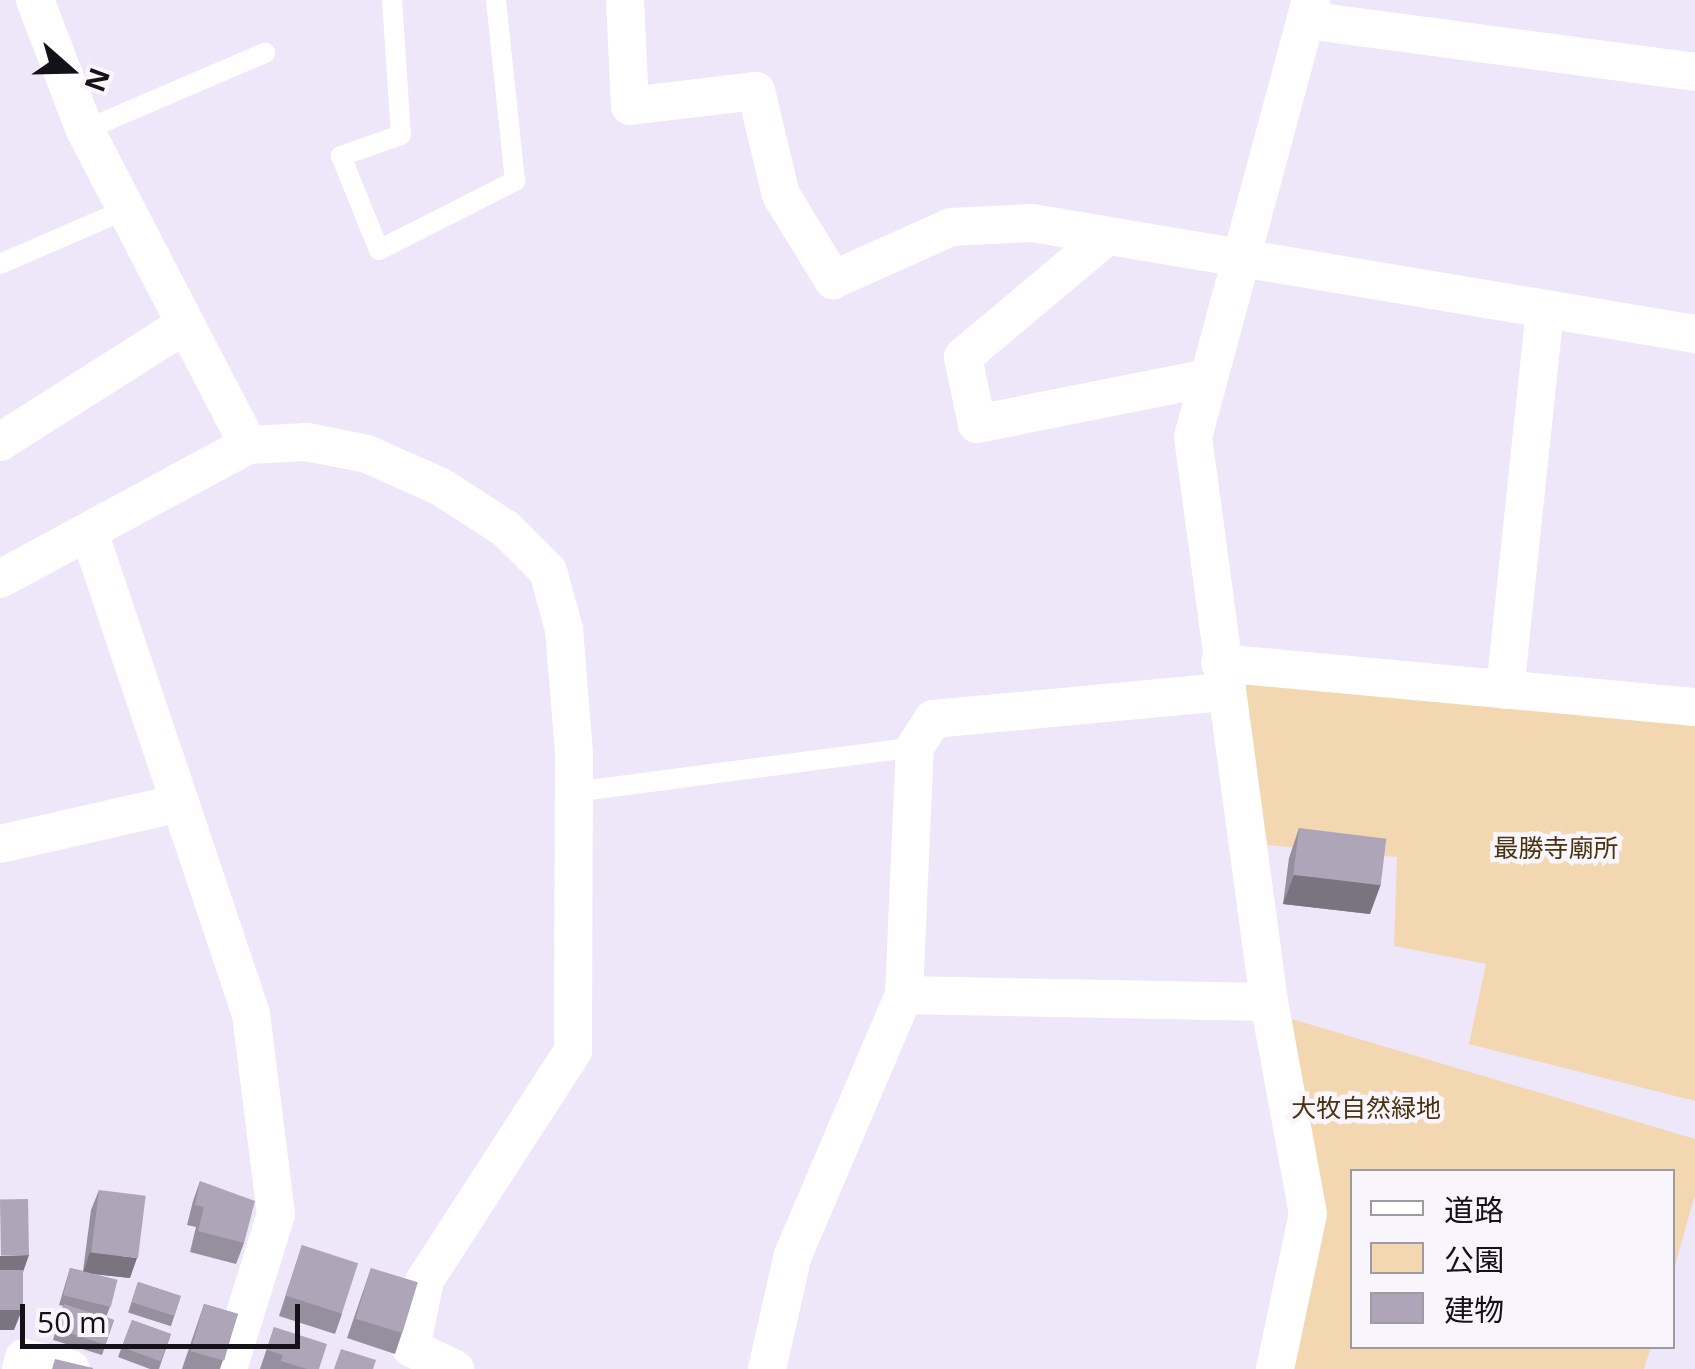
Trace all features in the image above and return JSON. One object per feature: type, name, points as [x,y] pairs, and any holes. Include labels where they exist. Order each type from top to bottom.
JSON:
[{"type":"street","points":[[35,0],[85,130],[248,446]]},
{"type":"street","points":[[625,0],[630,106],[756,91],[781,195],[833,280],[951,227],[1032,223],[1695,334]]},
{"type":"street","points":[[1275,1369],[1308,1214],[1269,1002],[1222,678],[1193,437],[1308,10],[1695,72]]},
{"type":"street","points":[[1107,236],[962,358],[977,424],[1208,378]]},
{"type":"street","points":[[1505,690],[1545,309]]},
{"type":"street","points":[[0,442],[186,324]]},
{"type":"street","points":[[0,579],[248,446],[307,442],[367,454],[458,498],[506,530],[548,571],[564,629],[574,792],[573,1051],[424,1280],[411,1348],[456,1369]]},
{"type":"street","points":[[89,532],[251,1014],[276,1214],[228,1369]]},
{"type":"street","points":[[767,1369],[793,1255],[904,995],[911,946],[915,747],[933,718],[1222,678],[1505,690],[1695,707]]},
{"type":"street","points":[[0,844],[180,803]]},
{"type":"street","points":[[904,995],[1269,1002]]},
{"type":"street","points":[[21,1369],[24,1358],[72,1369]]},
{"type":"lane","points":[[392,0],[401,136],[341,156],[380,250],[514,181],[496,0]]},
{"type":"lane","points":[[85,130],[264,53]]},
{"type":"lane","points":[[0,264],[125,210]]},
{"type":"lane","points":[[574,792],[915,747]]},
{"type":"green space","name":"最勝寺廟所","points":[[1243,681],[1695,723],[1695,1101],[1469,1044],[1486,964],[1394,946],[1397,857],[1267,845]]},
{"type":"green space","name":"大牧自然緑地","points":[[1292,1019],[1695,1139],[1695,1195],[1675,1265],[1675,1169],[1350,1169],[1350,1349],[1650,1349],[1644,1369],[1294,1369],[1317,1242]]},
{"type":"building","points":[[1299,828],[1386,839],[1381,885],[1293,875]]},
{"type":"building","points":[[200,1181],[255,1201],[244,1243],[198,1231],[204,1207],[195,1205]]},
{"type":"building","points":[[99,1190],[146,1196],[138,1258],[91,1253]]},
{"type":"building","points":[[0,1199],[28,1199],[29,1255],[1,1255]]},
{"type":"building","points":[[302,1245],[358,1263],[342,1314],[286,1295]]},
{"type":"building","points":[[70,1268],[118,1280],[111,1307],[63,1295]]},
{"type":"building","points":[[371,1268],[418,1282],[402,1333],[356,1319]]},
{"type":"building","points":[[0,1270],[23,1270],[23,1310],[0,1310]]},
{"type":"building","points":[[138,1282],[181,1296],[174,1316],[132,1302]]},
{"type":"building","points":[[64,1304],[113,1320],[105,1345],[56,1329]]},
{"type":"building","points":[[204,1304],[238,1314],[224,1361],[190,1351]]},
{"type":"building","points":[[132,1320],[171,1334],[161,1361],[122,1347]]},
{"type":"building","points":[[274,1327],[327,1344],[319,1369],[281,1361],[283,1355],[267,1350]]},
{"type":"building","points":[[341,1349],[376,1360],[373,1369],[334,1369]]},
{"type":"building","points":[[55,1359],[93,1368],[93,1369],[52,1369]]}]
